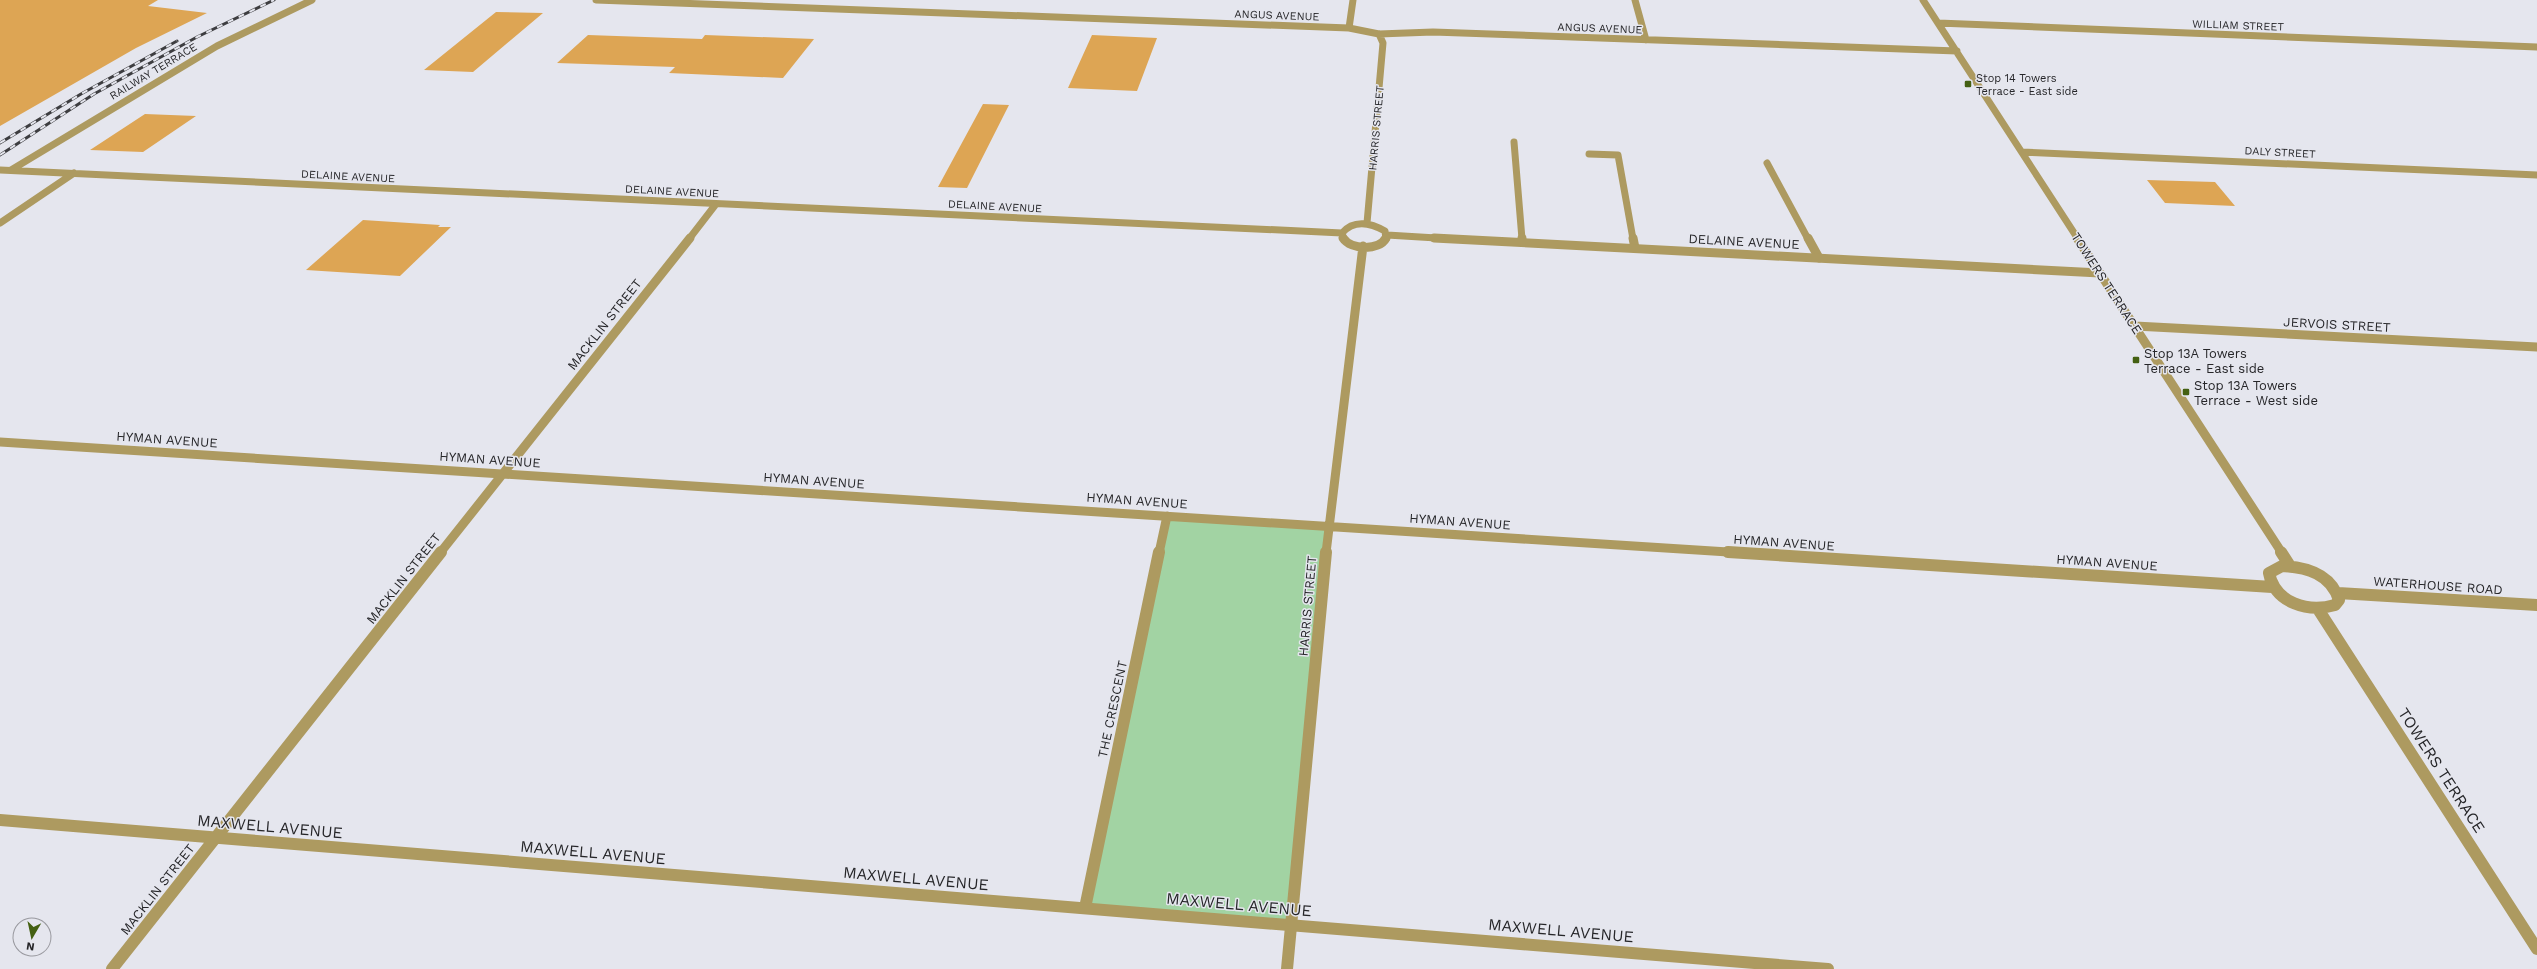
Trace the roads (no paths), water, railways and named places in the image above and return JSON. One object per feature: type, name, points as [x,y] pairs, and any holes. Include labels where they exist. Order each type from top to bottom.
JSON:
[{"type":"street","name":"RAILWAY TERRACE","points":[[11,170],[217,46],[312,0]]},
{"type":"street","name":"ANGUS AVENUE","points":[[596,0],[1349,28],[1378,34],[1433,32],[1957,51]]},
{"type":"street","points":[[1349,28],[1353,0]]},
{"type":"street","points":[[1635,0],[1646,40]]},
{"type":"street","name":"TOWERS TERRACE","points":[[1923,0],[2290,566]]},
{"type":"street","name":"WILLIAM STREET","points":[[1938,23],[2537,47]]},
{"type":"street","name":"HARRIS STREET","points":[[1367,223],[1383,42],[1378,34]]},
{"type":"street","points":[[1514,142],[1522,242]]},
{"type":"street","name":"DALY STREET","points":[[2022,152],[2537,175]]},
{"type":"street","points":[[1589,154],[1618,155],[1635,248]]},
{"type":"street","points":[[1768,163],[1819,258]]},
{"type":"street","name":"DELAINE AVENUE","points":[[0,170],[1342,233]]},
{"type":"street","points":[[0,222],[74,173]]},
{"type":"street","name":"MACKLIN STREET","points":[[112,969],[716,204]]},
{"type":"street","points":[[1367,223],[1381,227],[1387,234],[1383,242],[1363,246],[1349,243],[1344,239],[1342,233],[1353,225],[1367,223]]},
{"type":"street","name":"DELAINE AVENUE","points":[[1387,234],[2100,273]]},
{"type":"street","name":"HARRIS STREET","points":[[1287,969],[1328,527],[1363,246]]},
{"type":"street","name":"JERVOIS STREET","points":[[2135,326],[2537,347]]},
{"type":"street","name":"HYMAN AVENUE","points":[[0,442],[2272,587]]},
{"type":"street","name":"THE CRESCENT","points":[[1085,908],[1167,516]]},
{"type":"street","points":[[2290,566],[2314,572],[2333,586],[2338,593],[2339,600],[2335,605],[2318,609],[2293,602],[2272,587],[2269,573],[2274,568],[2290,566]]},
{"type":"street","name":"WATERHOUSE ROAD","points":[[2338,593],[2537,605]]},
{"type":"street","name":"TOWERS TERRACE","points":[[2318,609],[2537,949]]},
{"type":"street","name":"MAXWELL AVENUE","points":[[0,820],[215,839],[1828,969]]},
{"type":"railway","points":[[0,155],[94,94],[197,37],[274,0]]},
{"type":"railway","points":[[0,143],[81,94],[177,41]]},
{"type":"place","name":"Stop 14 Towers Terrace - East side","points":[[1968,84]]},
{"type":"place","name":"Stop 13A Towers Terrace - East side","points":[[2136,360]]},
{"type":"place","name":"Stop 13A Towers Terrace - West side","points":[[2186,392]]}]
